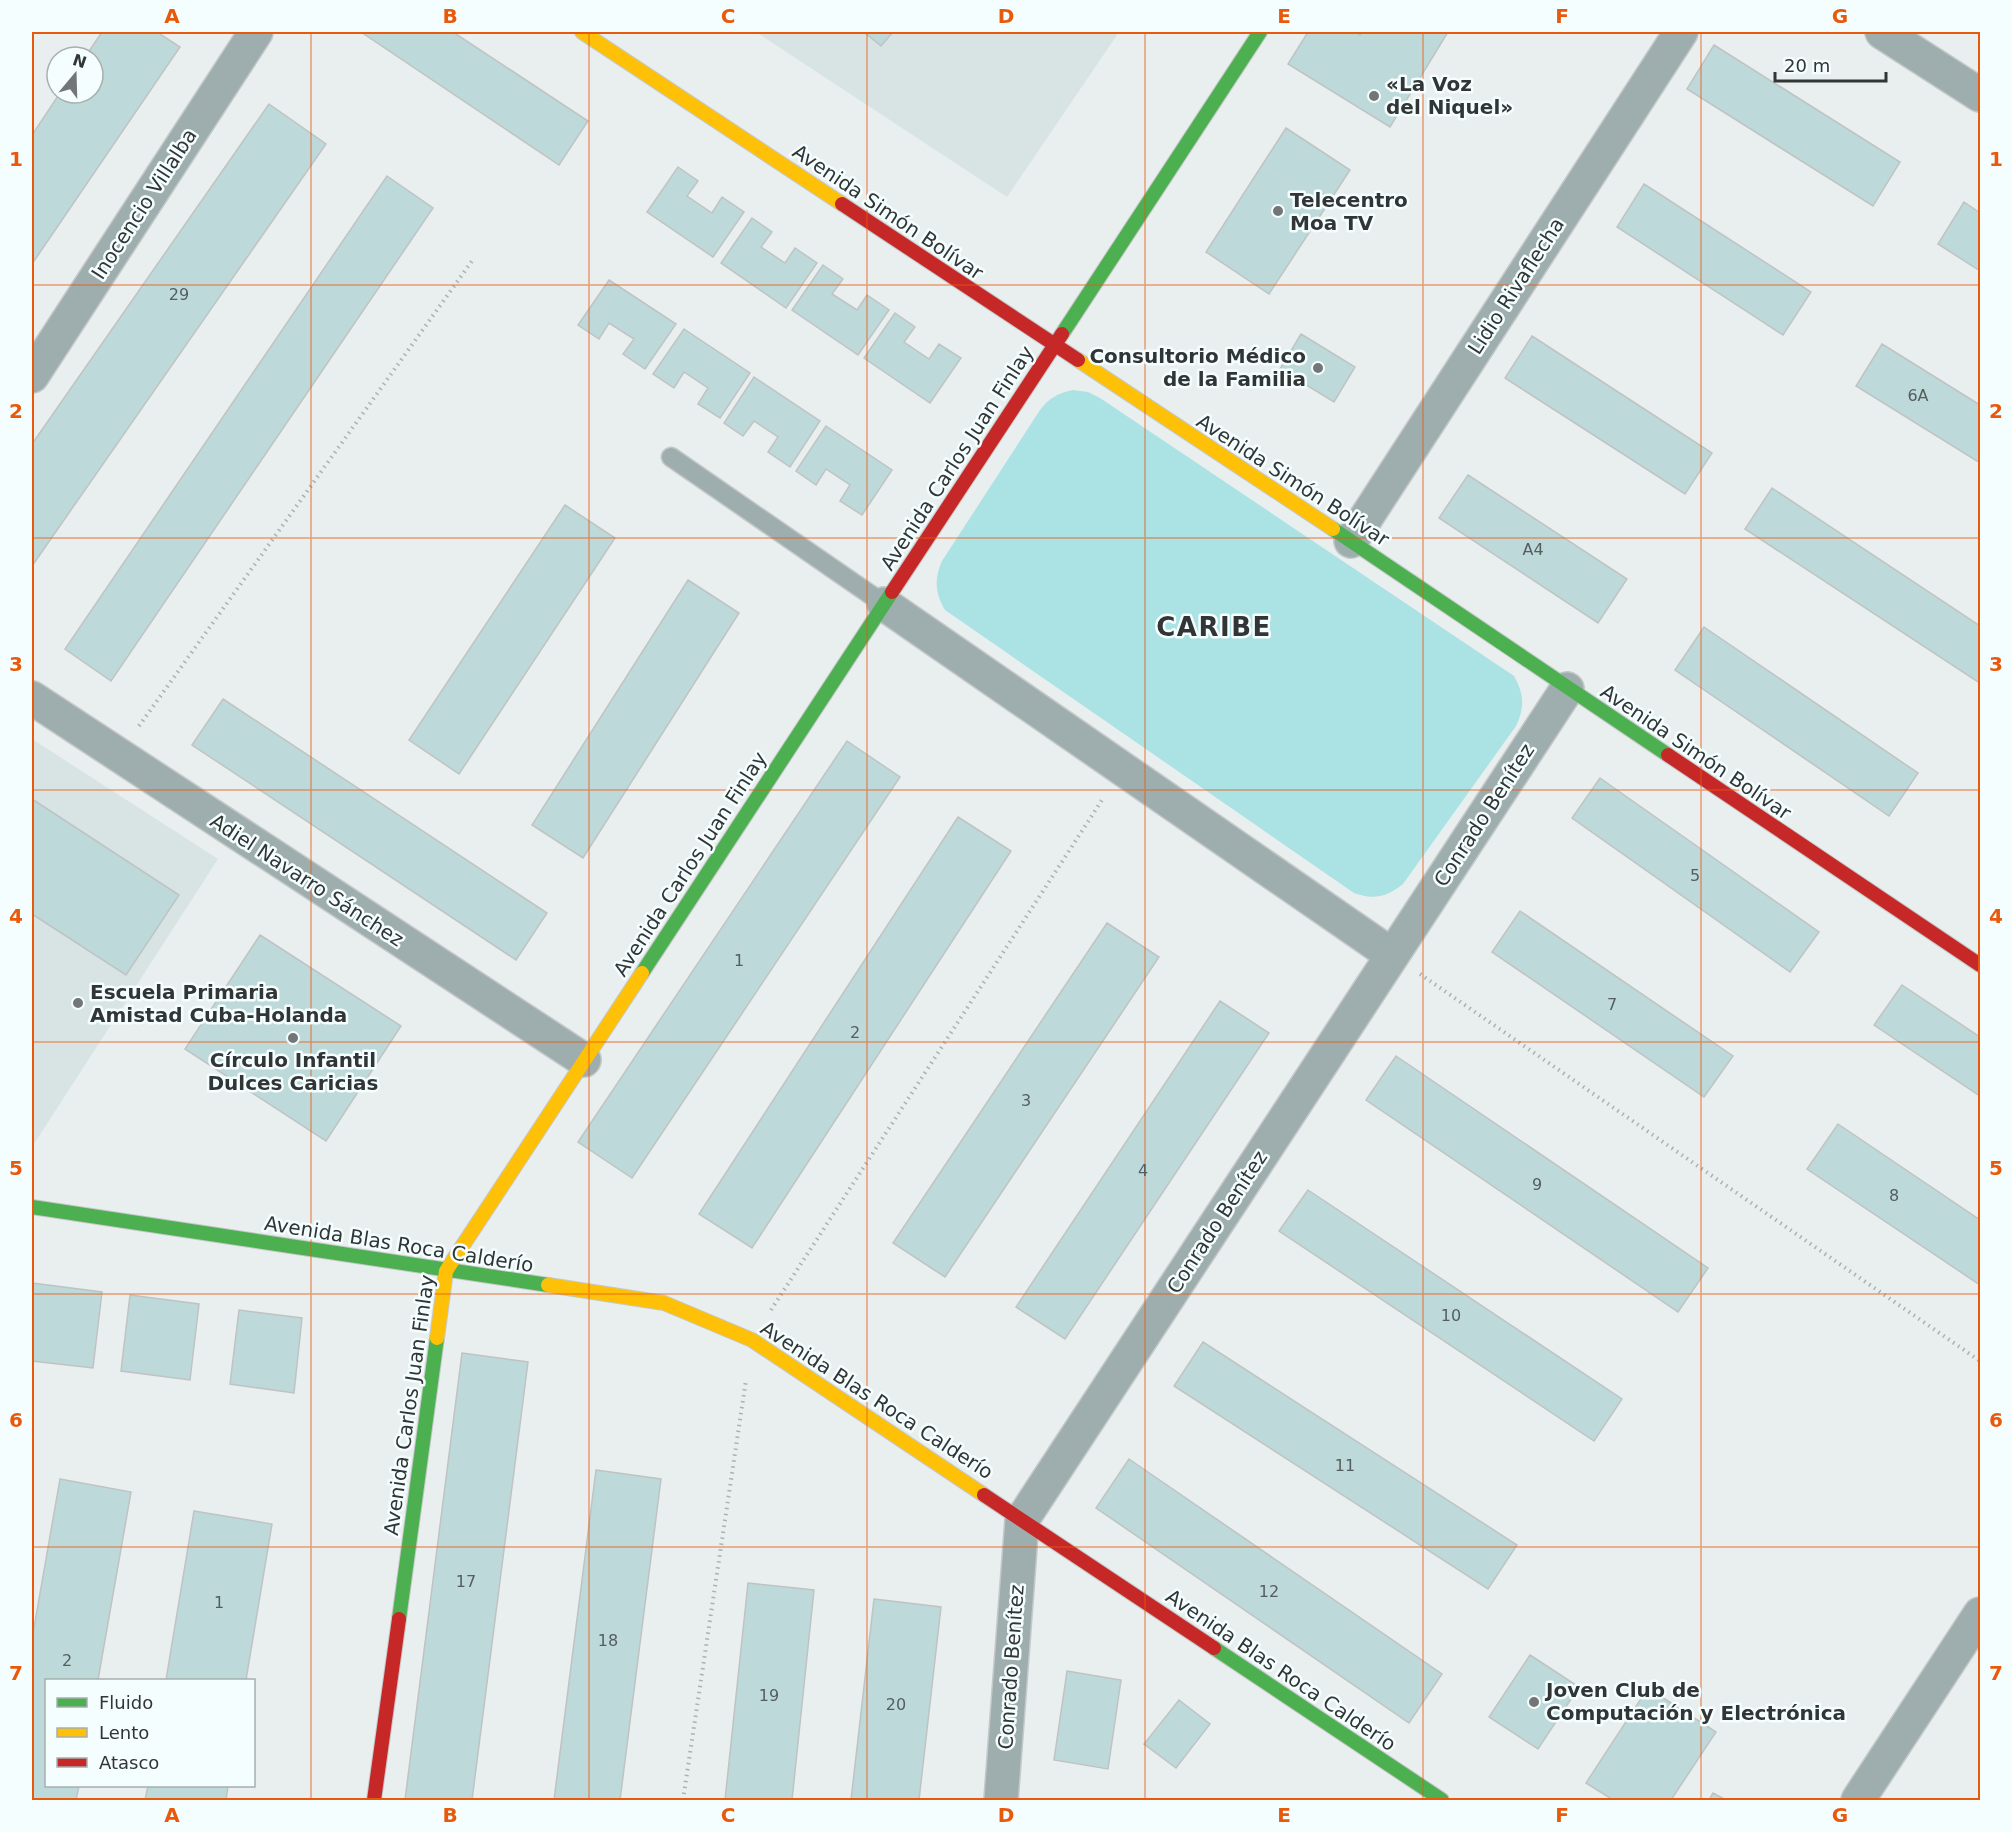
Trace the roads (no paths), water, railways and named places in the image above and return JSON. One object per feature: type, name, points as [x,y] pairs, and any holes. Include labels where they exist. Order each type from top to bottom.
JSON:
[{"type":"street","name":"Inocencio Villalba","points":[[32,376],[256,32]]},
{"type":"street","name":"Avenida Simón Bolívar","points":[[582,32],[1351,542],[1980,964]]},
{"type":"street","name":"Avenida Carlos Juan Finlay","points":[[374,1800],[446,1271],[1260,32]]},
{"type":"street","name":"Lidio Rivaflecha","points":[[1351,542],[1681,32]]},
{"type":"street","points":[[1882,32],[1980,95]]},
{"type":"street","points":[[884,604],[1392,955]]},
{"type":"street","name":"Conrado Benítez","points":[[1001,1800],[1022,1520],[1567,688]]},
{"type":"street","name":"Adiel Navarro Sánchez","points":[[32,698],[584,1060]]},
{"type":"street","name":"Avenida Blas Roca Calderío","points":[[32,1207],[664,1303],[752,1340],[1442,1800]]},
{"type":"street","points":[[1858,1800],[1980,1614]]},
{"type":"lane","points":[[671,457],[884,604]]},
{"type":"place","name":"«La Voz del Niquel»","points":[[1374,96]]},
{"type":"place","name":"Telecentro Moa TV","points":[[1278,211]]},
{"type":"place","name":"Consultorio Médico de la Familia","points":[[1318,368]]},
{"type":"place","name":"Escuela Primaria Amistad Cuba-Holanda","points":[[78,1003]]},
{"type":"place","name":"Círculo Infantil Dulces Caricias","points":[[293,1038]]},
{"type":"place","name":"Joven Club de Computación y Electrónica","points":[[1534,1702]]},
{"type":"district","name":"CARIBE","points":[[1214,627]]}]
